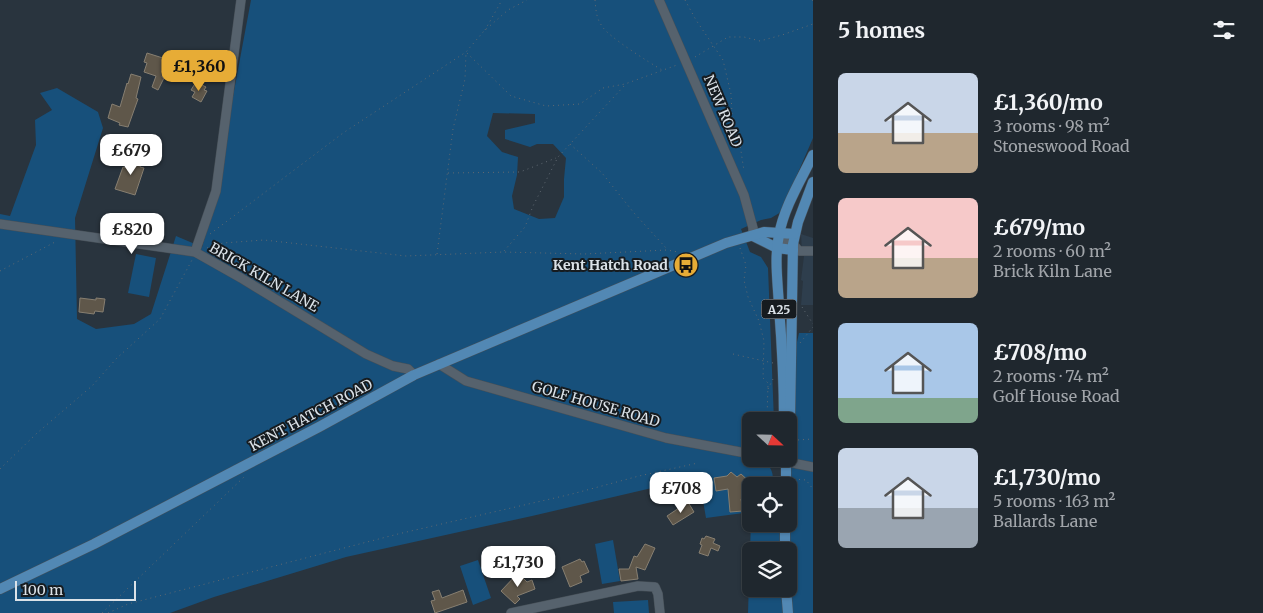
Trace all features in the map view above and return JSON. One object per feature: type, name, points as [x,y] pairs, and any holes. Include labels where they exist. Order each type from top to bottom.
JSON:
[{"type":"main road","name":"A25","points":[[783,412],[776,365],[778,241],[786,214],[813,155]]},
{"type":"main road","points":[[790,412],[793,242],[813,182]]},
{"type":"main road","name":"KENT HATCH ROAD","points":[[0,589],[110,536],[320,427],[414,375],[693,257],[736,240],[753,236]]},
{"type":"main road","points":[[753,236],[793,242]]},
{"type":"main road","points":[[778,241],[793,242]]},
{"type":"main road","points":[[787,597],[788,613]]},
{"type":"street","points":[[195,252],[216,192],[241,0]]},
{"type":"street","name":"NEW ROAD","points":[[659,0],[744,195],[753,228],[753,236]]},
{"type":"street","name":"BRICK KILN LANE","points":[[0,224],[195,252],[249,282],[366,354],[393,366],[408,369],[414,375]]},
{"type":"street","points":[[793,242],[799,251],[813,251]]},
{"type":"street","name":"GOLF HOUSE ROAD","points":[[439,364],[466,381],[666,438],[742,452]]},
{"type":"street","points":[[798,463],[813,467]]},
{"type":"street","points":[[510,613],[638,586],[650,586],[655,587],[658,594],[660,613]]},
{"type":"path","points":[[484,31],[502,0]]},
{"type":"path","points":[[200,242],[343,133],[466,52],[484,31],[508,10],[527,0]]},
{"type":"path","points":[[596,0],[596,15],[603,28],[646,61],[662,70]]},
{"type":"path","points":[[685,0],[705,35],[723,60],[731,94],[732,114],[739,138],[745,177]]},
{"type":"path","points":[[466,52],[510,96],[546,106],[580,104],[603,88],[626,84],[686,61],[728,37],[744,37],[760,41],[782,36],[813,24]]},
{"type":"path","points":[[437,256],[453,129],[465,79],[466,52]]},
{"type":"path","points":[[502,252],[525,227],[533,206],[558,157],[626,84]]},
{"type":"path","points":[[569,144],[602,173],[667,250]]},
{"type":"path","points":[[447,173],[520,172],[558,157]]},
{"type":"path","points":[[0,271],[71,234]]},
{"type":"path","points":[[0,469],[36,434],[92,386],[117,358],[160,319],[190,265],[195,252],[223,243],[264,240],[397,255],[437,256],[502,252],[584,254],[667,250],[689,254],[693,257]]},
{"type":"path","points":[[736,240],[746,265],[744,280],[764,341],[763,378],[768,383],[767,412]]},
{"type":"path","points":[[801,305],[813,324]]},
{"type":"path","points":[[733,354],[761,361],[764,360],[776,365]]},
{"type":"path","points":[[768,389],[774,377]]},
{"type":"path","points":[[798,440],[813,439]]},
{"type":"path","points":[[108,613],[128,604],[398,534],[698,463]]},
{"type":"path","points":[[102,613],[248,473]]},
{"type":"path","points":[[797,481],[806,480],[813,489]]},
{"type":"shaded area","points":[[251,0],[813,0],[813,138],[781,212],[771,218],[761,220],[741,229],[750,252],[761,257],[768,268],[774,412],[742,412],[742,468],[770,468],[773,477],[742,477],[742,513],[706,518],[699,477],[346,557],[214,597],[170,613],[0,613],[0,214],[10,216],[36,145],[35,120],[52,110],[40,93],[57,88],[98,112],[103,128],[75,218],[77,319],[96,329],[134,324],[151,314],[176,236],[202,247],[220,185],[231,107]],"holes":[[[493,113],[535,114],[535,123],[505,130],[505,139],[530,147],[537,144],[553,144],[566,158],[564,197],[555,218],[539,219],[514,209],[512,196],[517,175],[518,157],[502,152],[487,136]]]},
{"type":"shaded area","points":[[801,234],[813,238],[813,305],[801,305],[803,281],[801,280],[804,256],[802,254]]},
{"type":"shaded area","points":[[136,254],[156,258],[149,297],[128,293]]},
{"type":"shaded area","points":[[799,333],[813,333],[813,613],[748,613],[749,597],[797,597],[797,542],[750,542],[751,532],[797,532],[797,477],[791,477],[791,468],[798,468],[798,412],[792,412],[795,351]]},
{"type":"shaded area","points":[[613,540],[620,581],[602,584],[595,544]]},
{"type":"shaded area","points":[[478,560],[491,598],[473,605],[460,566]]},
{"type":"shaded area","points":[[648,600],[649,613],[614,613],[613,602]]},
{"type":"building","points":[[147,53],[166,59],[162,72],[164,73],[162,77],[164,78],[158,90],[152,87],[156,76],[144,72],[147,63],[144,62]]},
{"type":"building","points":[[131,74],[141,77],[136,98],[138,99],[128,127],[119,125],[120,123],[108,118],[112,104],[120,107]]},
{"type":"building","points":[[196,82],[206,87],[204,90],[207,91],[201,102],[192,97],[195,92],[191,90]]},
{"type":"building","points":[[134,153],[143,156],[140,167],[144,168],[135,195],[115,189],[123,167],[127,168]]},
{"type":"building","points":[[80,298],[105,299],[103,312],[95,311],[94,314],[79,312]]},
{"type":"building","points":[[731,472],[737,477],[741,474],[744,477],[742,477],[742,511],[730,512],[728,489],[716,491],[714,478],[727,476]]},
{"type":"building","points":[[688,502],[694,512],[673,525],[667,516]]},
{"type":"building","points":[[706,536],[715,539],[713,543],[720,546],[718,551],[711,548],[708,556],[699,553],[702,538],[704,539]]},
{"type":"building","points":[[645,544],[655,548],[645,570],[636,567],[638,579],[621,581],[619,569],[629,569],[634,556],[637,557]]},
{"type":"building","points":[[580,559],[582,562],[584,561],[589,572],[580,576],[582,582],[570,587],[562,567]]},
{"type":"building","points":[[518,573],[527,582],[532,580],[535,589],[517,596],[520,599],[515,604],[501,591]]},
{"type":"building","points":[[439,590],[442,598],[463,590],[467,602],[435,613],[431,601],[435,600],[432,592]]},
{"type":"place","name":"Kent Hatch Road","points":[[686,265]]}]
